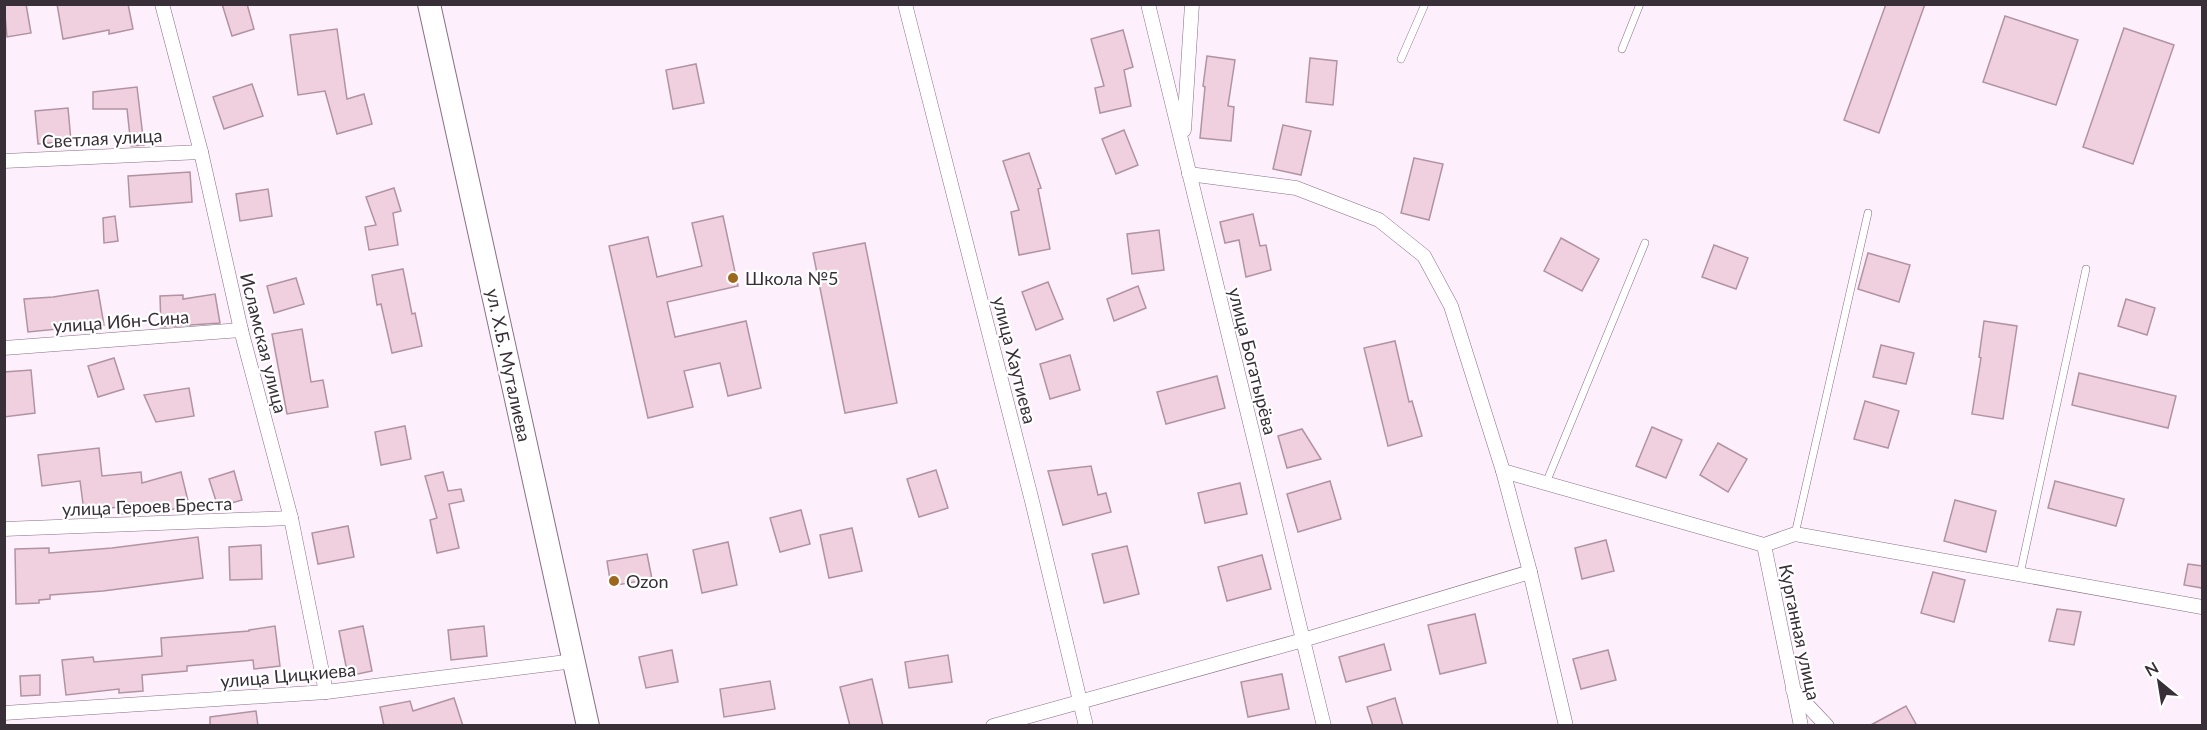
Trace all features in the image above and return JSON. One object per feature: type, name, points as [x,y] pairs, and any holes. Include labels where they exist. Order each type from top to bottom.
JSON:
[{"type":"main road","name":"ул. Х.Б. Муталиева","points":[[429,4],[588,726]]},
{"type":"street","name":"Исламская улица","points":[[162,4],[201,152],[241,330],[291,518],[326,692]]},
{"type":"street","name":"улица Хаутиева","points":[[905,4],[1029,490],[1086,726]]},
{"type":"street","name":"улица Богатырёва","points":[[1148,4],[1324,726]]},
{"type":"street","points":[[1183,144],[1192,4]]},
{"type":"street","name":"Светлая улица","points":[[4,161],[201,152]]},
{"type":"street","points":[[1189,174],[1296,188],[1379,219],[1424,256],[1451,306],[1503,471],[1530,572],[1566,726]]},
{"type":"street","name":"улица Ибн-Сина","points":[[4,348],[241,330]]},
{"type":"street","points":[[1503,471],[1764,545],[1795,534],[2202,607]]},
{"type":"street","name":"улица Героев Бреста","points":[[4,529],[291,518]]},
{"type":"street","name":"Курганная улица","points":[[1764,545],[1792,689],[1802,726]]},
{"type":"street","points":[[993,726],[1303,640],[1530,572]]},
{"type":"street","name":"улица Цицкиева","points":[[4,713],[326,692],[574,661]]},
{"type":"street","points":[[1792,689],[1827,726]]},
{"type":"lane","points":[[1401,59],[1425,4]]},
{"type":"lane","points":[[1622,49],[1640,4]]},
{"type":"lane","points":[[1795,534],[1868,213]]},
{"type":"lane","points":[[1546,483],[1645,243]]},
{"type":"lane","points":[[2020,574],[2086,268]]},
{"type":"building","points":[[4,4],[26,4],[31,33],[7,37]]},
{"type":"building","points":[[57,4],[128,4],[133,29],[109,34],[109,30],[63,39]]},
{"type":"building","points":[[222,4],[247,4],[254,29],[232,36]]},
{"type":"building","points":[[1886,4],[1925,4],[1879,133],[1844,120]]},
{"type":"building","points":[[2005,16],[2078,40],[2056,105],[1983,82]]},
{"type":"building","points":[[2124,28],[2174,45],[2133,164],[2083,147]]},
{"type":"building","points":[[337,29],[347,99],[364,94],[372,124],[337,134],[325,91],[298,95],[290,35]]},
{"type":"building","points":[[1123,30],[1133,67],[1124,70],[1131,106],[1100,113],[1095,88],[1104,86],[1091,39]]},
{"type":"building","points":[[1207,56],[1235,60],[1228,106],[1234,107],[1231,141],[1200,138]]},
{"type":"building","points":[[1310,58],[1337,61],[1333,105],[1306,102]]},
{"type":"building","points":[[696,64],[704,103],[673,109],[666,70]]},
{"type":"building","points":[[252,84],[263,116],[224,129],[213,97]]},
{"type":"building","points":[[137,87],[144,145],[131,146],[127,109],[93,109],[93,92]]},
{"type":"building","points":[[68,108],[71,141],[38,144],[35,111]]},
{"type":"building","points":[[1283,125],[1311,131],[1301,175],[1273,169]]},
{"type":"building","points":[[1124,130],[1138,165],[1116,174],[1102,139]]},
{"type":"building","points":[[1029,153],[1041,188],[1038,189],[1050,249],[1019,255],[1011,212],[1019,210],[1003,161]]},
{"type":"building","points":[[1414,158],[1443,164],[1429,220],[1401,213]]},
{"type":"building","points":[[190,172],[192,202],[130,207],[128,176]]},
{"type":"building","points":[[394,188],[401,211],[393,213],[398,245],[369,250],[365,227],[376,225],[366,197]]},
{"type":"building","points":[[268,189],[272,216],[240,221],[236,194]]},
{"type":"building","points":[[1253,214],[1260,246],[1266,245],[1271,270],[1246,277],[1239,240],[1225,243],[1220,222]]},
{"type":"building","points":[[115,216],[118,241],[104,243],[103,218]]},
{"type":"building","name":"Школа №5","points":[[723,216],[738,286],[667,302],[675,337],[746,321],[761,388],[728,396],[720,363],[684,371],[693,407],[648,418],[609,246],[648,237],[657,277],[702,266],[692,223]]},
{"type":"building","points":[[1159,230],[1164,270],[1132,274],[1127,234]]},
{"type":"building","points":[[1561,238],[1599,259],[1582,291],[1544,271]]},
{"type":"building","points":[[865,243],[897,403],[845,413],[813,253]]},
{"type":"building","points":[[1714,245],[1748,258],[1736,289],[1702,277]]},
{"type":"building","points":[[1868,253],[1910,265],[1899,302],[1858,289]]},
{"type":"building","points":[[403,269],[412,314],[415,313],[422,346],[392,353],[381,304],[377,305],[372,275]]},
{"type":"building","points":[[296,278],[304,304],[274,313],[267,286]]},
{"type":"building","points":[[1048,282],[1063,319],[1036,330],[1022,292]]},
{"type":"building","points":[[1138,286],[1146,308],[1114,321],[1107,299]]},
{"type":"building","points":[[98,290],[104,325],[28,332],[24,299]]},
{"type":"building","points":[[215,294],[220,323],[161,327],[160,296],[183,295],[183,299]]},
{"type":"building","points":[[2126,299],[2155,308],[2147,335],[2118,326]]},
{"type":"building","points":[[1984,321],[2017,326],[2003,419],[1972,414]]},
{"type":"building","points":[[302,329],[311,382],[323,380],[328,407],[287,414],[272,334]]},
{"type":"building","points":[[1395,341],[1409,402],[1412,401],[1422,436],[1388,446],[1364,348]]},
{"type":"building","points":[[1881,345],[1914,353],[1906,384],[1873,377]]},
{"type":"building","points":[[1070,355],[1080,390],[1050,399],[1040,364]]},
{"type":"building","points":[[114,358],[124,389],[98,397],[88,366]]},
{"type":"building","points":[[31,370],[35,413],[4,417],[4,372]]},
{"type":"building","points":[[2079,373],[2176,396],[2168,428],[2072,405]]},
{"type":"building","points":[[1217,376],[1225,408],[1166,424],[1157,392]]},
{"type":"building","points":[[189,388],[194,416],[156,422],[144,395]]},
{"type":"building","points":[[1865,401],[1899,411],[1888,448],[1854,439]]},
{"type":"building","points":[[405,426],[411,459],[381,465],[375,432]]},
{"type":"building","points":[[1652,427],[1682,440],[1666,478],[1636,466]]},
{"type":"building","points":[[1302,429],[1321,459],[1287,468],[1278,436]]},
{"type":"building","points":[[1718,443],[1747,459],[1728,492],[1700,475]]},
{"type":"building","points":[[99,448],[102,476],[141,472],[142,483],[181,472],[189,505],[166,511],[165,508],[120,514],[119,507],[84,511],[80,481],[42,486],[38,455]]},
{"type":"building","points":[[1091,466],[1098,495],[1106,493],[1111,512],[1063,525],[1048,471]]},
{"type":"building","points":[[936,470],[948,508],[919,517],[907,479]]},
{"type":"building","points":[[234,471],[242,500],[218,507],[209,479]]},
{"type":"building","points":[[443,472],[448,491],[461,489],[464,501],[449,504],[459,548],[437,553],[430,520],[437,518],[425,476]]},
{"type":"building","points":[[1330,481],[1341,519],[1298,532],[1287,494]]},
{"type":"building","points":[[2055,481],[2124,499],[2116,526],[2048,508]]},
{"type":"building","points":[[1240,483],[1247,514],[1205,523],[1198,493]]},
{"type":"building","points":[[1955,500],[1996,511],[1986,552],[1944,541]]},
{"type":"building","points":[[801,510],[810,544],[780,552],[770,518]]},
{"type":"building","points":[[348,526],[354,557],[318,564],[312,533]]},
{"type":"building","points":[[852,528],[862,571],[829,578],[820,535]]},
{"type":"building","points":[[198,537],[203,578],[103,591],[50,595],[50,599],[39,600],[39,603],[16,604],[15,549],[49,548],[49,553]]},
{"type":"building","points":[[1606,540],[1614,571],[1582,579],[1575,548]]},
{"type":"building","points":[[728,542],[737,585],[702,593],[693,550]]},
{"type":"building","points":[[261,545],[262,579],[230,580],[229,547]]},
{"type":"building","points":[[1127,546],[1139,594],[1104,603],[1092,554]]},
{"type":"building","points":[[647,554],[652,579],[611,586],[607,561]]},
{"type":"building","points":[[1262,555],[1271,589],[1227,601],[1218,567]]},
{"type":"building","points":[[2188,564],[2202,566],[2202,588],[2184,585]]},
{"type":"building","points":[[1933,572],[1965,580],[1954,622],[1921,613]]},
{"type":"building","points":[[2057,609],[2081,612],[2074,645],[2049,641]]},
{"type":"building","points":[[1475,614],[1486,663],[1440,674],[1428,625]]},
{"type":"building","points":[[275,626],[280,666],[254,669],[253,660],[187,666],[187,671],[142,675],[143,691],[119,693],[119,689],[66,695],[62,660],[93,657],[94,662],[162,656],[161,638],[249,631]]},
{"type":"building","points":[[363,626],[372,671],[348,676],[339,631]]},
{"type":"building","points":[[484,626],[487,656],[451,660],[448,630]]},
{"type":"building","points":[[1384,644],[1391,670],[1346,682],[1339,657]]},
{"type":"building","points":[[672,650],[678,682],[646,688],[639,657]]},
{"type":"building","points":[[1608,650],[1616,680],[1581,689],[1573,659]]},
{"type":"building","points":[[948,655],[952,682],[909,688],[905,662]]},
{"type":"building","points":[[1282,674],[1289,709],[1248,717],[1241,682]]},
{"type":"building","points":[[40,675],[40,695],[21,696],[20,676]]},
{"type":"building","points":[[872,679],[883,726],[850,726],[840,687]]},
{"type":"building","points":[[770,681],[775,709],[724,717],[720,689]]},
{"type":"building","points":[[454,698],[463,726],[384,726],[380,707],[410,701],[413,711]]},
{"type":"building","points":[[1395,698],[1403,726],[1373,726],[1367,707]]},
{"type":"building","points":[[1906,706],[1917,726],[1869,726]]},
{"type":"building","points":[[256,711],[258,726],[210,726],[210,717]]},
{"type":"place","name":"Школа №5","points":[[733,278]]},
{"type":"place","name":"Ozon","points":[[614,581]]}]
